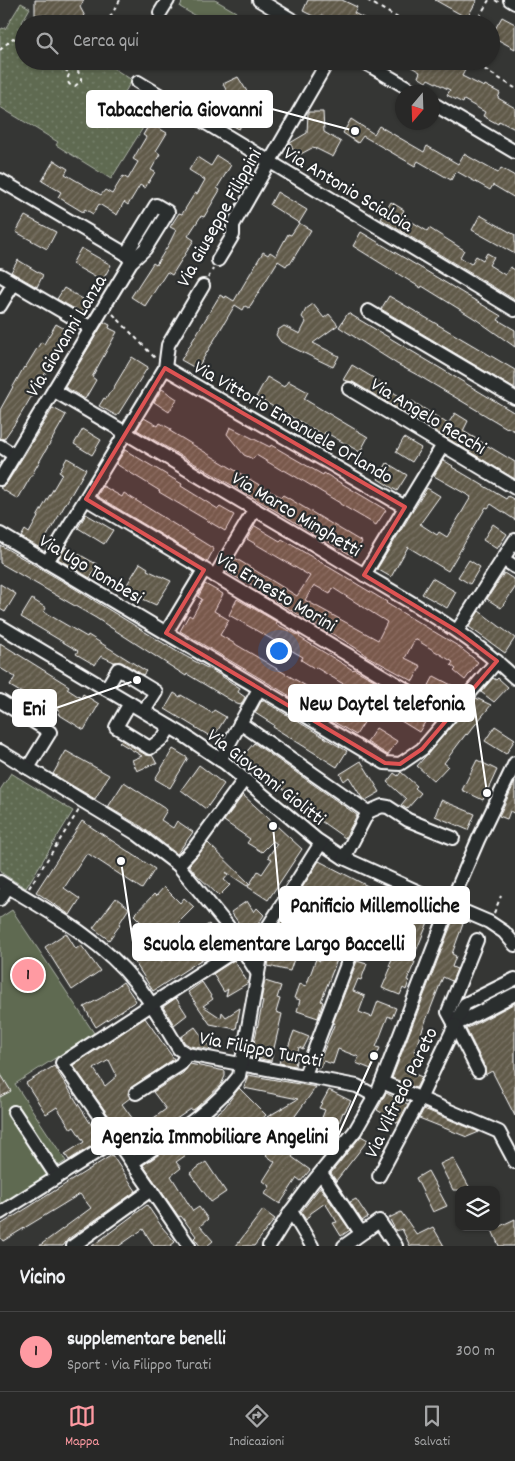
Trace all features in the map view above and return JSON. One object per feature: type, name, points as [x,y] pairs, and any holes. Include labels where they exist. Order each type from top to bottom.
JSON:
[{"type":"street","points":[[160,13],[168,0]]},
{"type":"street","points":[[259,0],[284,15]]},
{"type":"street","points":[[510,0],[515,3]]},
{"type":"street","name":"Via Giuseppe Filippini","points":[[218,260],[233,235],[233,225],[323,70]]},
{"type":"street","points":[[377,70],[403,85]]},
{"type":"street","name":"Via Antonio Scialoia","points":[[138,82],[515,310]]},
{"type":"street","points":[[440,108],[515,152]]},
{"type":"street","name":"Via Giovanni Lanza","points":[[0,180],[129,258],[91,328],[0,480]]},
{"type":"street","points":[[0,275],[91,328]]},
{"type":"street","points":[[0,306],[14,283]]},
{"type":"street","name":"Via Giuseppe Filippini","points":[[165,368],[168,345],[203,286]]},
{"type":"street","points":[[368,311],[515,398]]},
{"type":"street","points":[[47,562],[165,368]]},
{"type":"street","name":"Via Vittorio Emanuele Orlando","points":[[165,368],[405,507]]},
{"type":"street","name":"Via Angelo Recchi","points":[[349,389],[515,488]]},
{"type":"street","name":"Via Marco Minghetti","points":[[53,390],[457,631],[497,661],[515,678]]},
{"type":"street","points":[[364,575],[443,445]]},
{"type":"street","points":[[0,446],[14,455]]},
{"type":"street","name":"Via Ernesto Morini","points":[[86,499],[449,715]]},
{"type":"street","points":[[166,633],[255,509]]},
{"type":"street","name":"Via Ugo Tombesi","points":[[0,534],[385,763],[400,764],[422,749],[449,715],[497,661]]},
{"type":"street","points":[[457,631],[515,540]]},
{"type":"street","points":[[503,559],[515,566]]},
{"type":"street","name":"Via Giovanni Giolitti","points":[[0,626],[144,711],[220,760],[321,843],[344,858],[381,876],[489,922],[504,932],[515,945]]},
{"type":"street","points":[[106,689],[118,670],[156,692],[144,711]]},
{"type":"street","points":[[220,760],[259,689]]},
{"type":"street","points":[[0,702],[50,732],[28,768]]},
{"type":"street","points":[[130,703],[116,727],[141,743],[150,748],[163,738],[170,727]]},
{"type":"street","points":[[240,723],[368,812]]},
{"type":"street","points":[[0,751],[137,834],[178,865],[214,907],[258,974]]},
{"type":"street","points":[[269,1246],[291,1211],[356,1131],[375,1096],[450,905],[478,840],[515,763]]},
{"type":"street","points":[[178,865],[195,848],[244,780]]},
{"type":"street","points":[[344,858],[368,812],[382,806],[388,807],[408,820],[452,838]]},
{"type":"street","points":[[132,1163],[212,1106],[227,1092],[239,1076],[266,930],[321,843]]},
{"type":"street","points":[[0,899],[4,884]]},
{"type":"street","name":"Via Filippo Turati","points":[[4,884],[98,945],[120,965],[136,982],[179,1049],[187,1054],[358,1086],[375,1096]]},
{"type":"street","points":[[289,893],[358,934],[304,1076]]},
{"type":"street","points":[[186,1245],[151,1190],[62,1063],[266,930]]},
{"type":"street","points":[[476,940],[448,1012],[478,1071]]},
{"type":"street","name":"Via Vilfredo Pareto","points":[[379,1176],[420,1099],[465,1004],[514,981]]},
{"type":"street","points":[[455,1025],[515,994]]},
{"type":"street","points":[[136,1093],[181,1064],[187,1054]]},
{"type":"street","points":[[382,1082],[500,1132],[515,1162]]},
{"type":"street","points":[[14,1112],[57,1177]]},
{"type":"street","points":[[0,1213],[116,1140]]},
{"type":"street","points":[[321,1173],[359,1230],[365,1231]]},
{"type":"street","points":[[73,1246],[151,1190]]},
{"type":"street","points":[[291,1211],[312,1246]]},
{"type":"street","points":[[344,1246],[380,1221],[396,1246]]},
{"type":"path","points":[[111,15],[120,0]]},
{"type":"path","points":[[367,0],[393,15]]},
{"type":"path","points":[[480,15],[489,0]]},
{"type":"path","points":[[0,50],[13,38],[15,39]]},
{"type":"path","points":[[65,70],[70,73],[68,82],[75,86],[81,81],[79,70]]},
{"type":"path","points":[[486,70],[515,88]]},
{"type":"path","name":"Via Giuseppe Filippini","points":[[203,286],[218,260]]},
{"type":"path","points":[[110,311],[165,368]]},
{"type":"path","points":[[24,897],[84,802]]},
{"type":"path","points":[[489,922],[502,896]]},
{"type":"highlighted area","points":[[165,368],[405,507],[364,575],[457,631],[497,661],[422,749],[400,764],[385,763],[166,633],[204,570],[86,499]]},
{"type":"green space","points":[[183,0],[215,0],[236,12],[234,15],[194,15],[180,7]]},
{"type":"green space","points":[[21,3],[30,8],[26,15],[15,15],[15,70],[116,70],[132,80],[122,97],[151,115],[111,179],[56,145],[58,142],[0,107],[0,31],[2,28],[5,29]]},
{"type":"green space","points":[[11,773],[73,811],[26,888],[0,872],[0,790]]},
{"type":"green space","points":[[12,910],[94,1033],[15,1084],[66,1161],[49,1172],[49,1177],[0,1209],[0,918]]},
{"type":"building","points":[[35,0],[84,0],[80,7],[84,15],[35,15]]},
{"type":"building","points":[[308,0],[342,0],[357,7],[354,13],[358,15],[311,15],[303,11]]},
{"type":"building","points":[[435,0],[477,0],[469,15],[462,15]]},
{"type":"building","points":[[502,17],[515,24],[515,49],[500,41],[500,20]]},
{"type":"building","points":[[417,70],[465,70],[462,76],[500,93],[498,98],[515,108],[515,129],[499,121],[498,124],[483,116],[485,112],[464,100],[463,103],[447,95],[450,90],[428,79],[426,82],[418,77],[420,72]]},
{"type":"building","points":[[238,77],[248,93],[269,93],[269,113],[249,112],[239,129],[223,120],[233,103],[223,84]]},
{"type":"building","points":[[308,112],[323,112],[324,132],[341,142],[333,157],[312,148],[297,156],[290,143],[307,133]]},
{"type":"building","points":[[351,119],[374,134],[379,126],[424,152],[427,146],[458,164],[464,154],[498,173],[501,168],[515,176],[515,198],[493,185],[490,190],[456,171],[451,180],[418,161],[415,166],[363,136],[358,143],[343,133]]},
{"type":"building","points":[[150,123],[167,133],[156,151],[160,154],[151,170],[155,172],[145,188],[140,185],[128,205],[124,202],[117,215],[99,204],[93,214],[85,209],[83,212],[58,197],[61,192],[42,181],[54,160],[68,169],[65,174],[101,195],[105,190],[112,194],[123,176],[128,179],[138,162],[133,159],[146,137],[143,135]]},
{"type":"building","points":[[217,156],[231,165],[217,188],[220,190],[204,217],[201,216],[188,236],[194,240],[172,275],[167,272],[145,306],[131,297],[153,263],[156,265],[169,244],[176,230],[170,227],[179,213],[182,214],[195,193],[197,194],[205,180],[189,170],[197,157],[211,166]]},
{"type":"building","points":[[277,192],[307,210],[299,223],[270,205]]},
{"type":"building","points":[[391,202],[404,210],[401,215],[427,231],[429,228],[464,250],[460,257],[471,264],[476,256],[483,260],[487,253],[494,257],[489,265],[505,275],[510,267],[515,270],[515,300],[381,219]]},
{"type":"building","points":[[480,215],[515,235],[515,254],[472,230]]},
{"type":"building","points":[[25,216],[56,232],[47,249],[16,232]]},
{"type":"building","points":[[299,223],[311,230],[290,264],[288,263],[286,266],[278,261],[249,308],[245,306],[243,310],[235,305],[197,369],[181,360],[220,295],[234,301],[263,252],[268,255],[270,252],[276,256],[288,234],[291,235]]},
{"type":"building","points":[[361,232],[501,316],[498,320],[515,330],[515,347],[477,320],[353,246]]},
{"type":"building","points":[[81,248],[111,265],[102,281],[72,264]]},
{"type":"building","points":[[18,260],[43,275],[37,287],[11,272]]},
{"type":"building","points":[[64,288],[88,302],[82,313],[57,299]]},
{"type":"building","points":[[389,296],[515,370],[515,389],[381,309]]},
{"type":"building","points":[[313,304],[324,318],[329,314],[338,325],[313,343],[339,356],[333,367],[281,342],[276,335],[278,330],[284,326],[300,334],[306,322],[302,317],[306,309]]},
{"type":"building","points":[[348,313],[515,413],[515,431],[397,364],[339,327]]},
{"type":"building","points":[[104,322],[110,325],[109,328],[117,332],[92,377],[96,380],[85,399],[65,387]]},
{"type":"building","points":[[56,324],[70,332],[18,419],[4,439],[0,438],[0,410],[24,367],[41,342],[44,344]]},
{"type":"building","points":[[132,357],[148,367],[117,416],[99,406],[111,392]]},
{"type":"building","points":[[352,365],[387,386],[386,388],[411,403],[412,401],[448,424],[455,413],[468,421],[463,431],[515,462],[515,479],[353,382],[343,380]]},
{"type":"building","points":[[267,377],[284,387],[288,381],[308,392],[304,399],[368,437],[360,452],[325,432],[324,435],[256,397]]},
{"type":"building","points":[[162,389],[177,399],[169,412],[154,402]]},
{"type":"building","points":[[53,408],[66,415],[18,499],[0,488],[7,483]]},
{"type":"building","points":[[144,418],[158,426],[160,423],[171,429],[170,431],[256,483],[281,497],[283,495],[362,542],[353,556],[137,430]]},
{"type":"building","points":[[230,427],[270,447],[271,445],[323,475],[324,473],[386,510],[376,525],[256,455],[253,459],[244,455],[227,434]]},
{"type":"building","points":[[83,429],[101,440],[92,455],[74,444]]},
{"type":"building","points":[[404,438],[421,448],[412,462],[396,452]]},
{"type":"building","points":[[125,450],[182,484],[181,486],[218,509],[220,507],[234,515],[225,531],[116,464]]},
{"type":"building","points":[[67,458],[86,469],[40,548],[21,537],[25,530],[29,533],[62,474],[59,472]]},
{"type":"building","points":[[443,460],[506,499],[508,496],[515,500],[515,520],[491,504],[488,508],[486,507],[448,571],[408,547],[391,577],[377,569],[427,488],[440,496],[420,524],[437,535],[439,532],[447,537],[471,497],[434,476]]},
{"type":"building","points":[[387,463],[407,475],[397,491],[378,479]]},
{"type":"building","points":[[103,486],[122,497],[124,493],[214,549],[207,562],[97,496]]},
{"type":"building","points":[[86,514],[113,530],[104,544],[78,528]]},
{"type":"building","points":[[493,524],[507,534],[497,549],[483,540]]},
{"type":"building","points":[[255,526],[280,541],[282,539],[458,646],[478,662],[465,680],[454,671],[456,669],[451,665],[453,662],[415,639],[405,658],[421,666],[413,681],[365,655],[343,640],[275,601],[276,599],[227,572],[235,558],[297,596],[310,576],[247,539]],"holes":[[[314,585],[330,594],[333,588],[387,622],[378,640],[305,600]]]},
{"type":"building","points":[[0,545],[240,688],[238,692],[245,697],[241,705],[187,674],[186,676],[96,618],[0,563]]},
{"type":"building","points":[[66,547],[98,565],[90,578],[58,559]]},
{"type":"building","points":[[469,560],[480,567],[470,584],[458,577]]},
{"type":"building","points":[[140,563],[148,568],[147,570],[171,581],[156,605],[123,591]]},
{"type":"building","points":[[504,573],[515,580],[515,588],[501,608],[487,599]]},
{"type":"building","points":[[432,578],[456,592],[447,608],[422,594]]},
{"type":"building","points":[[0,584],[16,594],[5,612],[0,609]]},
{"type":"building","points":[[205,584],[223,594],[214,611],[229,620],[220,635],[365,721],[356,735],[180,631],[189,615],[192,617],[202,599],[198,597]]},
{"type":"building","points":[[32,599],[46,608],[44,612],[87,637],[88,635],[146,671],[143,675],[122,662],[114,662],[101,656],[95,665],[76,654],[78,651],[21,617]]},
{"type":"building","points":[[237,599],[353,670],[374,680],[373,683],[409,700],[407,703],[429,716],[419,732],[401,721],[404,715],[314,668],[301,660],[303,657],[229,615]]},
{"type":"building","points":[[479,611],[515,638],[505,653],[469,627]]},
{"type":"building","points":[[0,643],[69,686],[67,689],[81,698],[83,694],[99,704],[84,730],[58,714],[60,711],[45,702],[41,710],[31,704],[34,700],[10,686],[15,677],[0,668]]},
{"type":"building","points":[[434,676],[457,688],[449,703],[426,691]]},
{"type":"building","points":[[493,678],[496,680],[498,678],[508,687],[494,702],[481,692]]},
{"type":"building","points":[[174,693],[212,713],[214,710],[226,717],[213,738],[165,709]]},
{"type":"building","points":[[476,698],[491,705],[444,763],[448,766],[434,781],[417,766]]},
{"type":"building","points":[[262,700],[347,751],[337,767],[273,727],[274,725],[255,713]]},
{"type":"building","points":[[495,726],[515,739],[506,754],[485,741]]},
{"type":"building","points":[[376,728],[397,741],[388,755],[367,742]]},
{"type":"building","points":[[121,740],[146,755],[152,755],[157,764],[155,763],[137,771],[132,760],[142,756],[119,742]]},
{"type":"building","points":[[254,743],[357,815],[345,838],[298,805],[301,802],[242,757]]},
{"type":"building","points":[[173,749],[188,758],[170,788],[155,779]]},
{"type":"building","points":[[66,751],[109,775],[95,799],[53,774]]},
{"type":"building","points":[[477,760],[497,770],[483,800],[462,790]]},
{"type":"building","points":[[361,761],[380,792],[366,800],[362,798],[349,777],[344,781],[340,774]]},
{"type":"building","points":[[199,765],[224,784],[206,809],[181,790]]},
{"type":"building","points":[[401,772],[417,786],[415,788],[421,793],[407,809],[401,805],[406,799],[387,782],[394,773],[398,776]]},
{"type":"building","points":[[124,782],[167,810],[161,820],[173,828],[177,821],[193,832],[177,854],[142,827],[108,807]]},
{"type":"building","points":[[515,782],[515,814],[510,811],[507,819],[499,816]]},
{"type":"building","points":[[243,795],[302,849],[268,900],[248,887],[258,871],[262,874],[272,859],[268,857],[277,844],[273,841],[262,852],[247,843],[250,839],[224,821]]},
{"type":"building","points":[[441,800],[475,814],[468,830],[435,816]]},
{"type":"building","points":[[82,821],[155,869],[142,889],[87,853],[64,888],[80,899],[70,915],[36,892]]},
{"type":"building","points":[[208,843],[250,884],[247,886],[226,872],[228,875],[224,880],[230,885],[219,896],[195,873],[189,865]]},
{"type":"building","points":[[319,861],[391,898],[380,918],[387,922],[382,931],[302,888]]},
{"type":"building","points":[[164,887],[180,903],[184,898],[194,907],[175,926],[185,940],[209,924],[224,945],[153,991],[134,961],[152,949],[160,962],[173,953],[163,938],[160,941],[134,915],[154,894],[156,896]]},
{"type":"building","points":[[116,898],[129,908],[109,940],[93,928]]},
{"type":"building","points":[[247,901],[254,912],[257,908],[264,915],[258,924],[245,932],[231,912]]},
{"type":"building","points":[[292,904],[315,919],[300,941],[290,971],[268,966],[274,933]]},
{"type":"building","points":[[402,904],[431,915],[412,961],[415,962],[407,980],[409,981],[406,990],[403,988],[400,995],[382,988],[394,954],[397,955],[410,921],[398,917]]},
{"type":"building","points":[[453,920],[463,924],[452,954],[456,956],[452,967],[457,969],[452,981],[443,977],[414,1051],[417,1052],[409,1072],[422,1077],[416,1088],[392,1078]]},
{"type":"building","points":[[332,931],[346,937],[321,1001],[323,1002],[318,1018],[297,1011],[300,1000],[294,998],[299,984],[306,986],[316,959],[320,961]]},
{"type":"building","points":[[66,933],[76,949],[81,945],[100,971],[72,990],[45,947]]},
{"type":"building","points":[[234,960],[248,983],[226,996],[228,989],[224,992],[213,974]]},
{"type":"building","points":[[357,961],[367,964],[361,980],[358,979],[353,991],[365,996],[359,1012],[372,1017],[378,1001],[396,1008],[392,1018],[388,1016],[376,1047],[380,1048],[371,1069],[356,1063],[359,1057],[338,1049],[333,1064],[323,1061],[320,1068],[317,1067],[335,1023],[333,1023]]},
{"type":"building","points":[[265,981],[281,986],[277,998],[280,999],[276,1012],[282,1014],[271,1061],[251,1057],[263,1001],[261,1000]]},
{"type":"building","points":[[123,982],[136,1001],[96,1027],[84,1007],[101,998]]},
{"type":"building","points":[[202,982],[213,999],[203,1006],[221,1018],[222,1012],[226,1017],[240,1008],[236,1029],[210,1024],[188,992]]},
{"type":"building","points":[[176,998],[187,1015],[174,1025],[163,1007]]},
{"type":"building","points":[[515,1003],[515,1116],[492,1071],[485,1075],[485,1067],[466,1029]]},
{"type":"building","points":[[145,1018],[174,1059],[129,1089],[128,1094],[130,1098],[122,1104],[138,1126],[141,1124],[143,1126],[166,1109],[153,1092],[183,1073],[190,1064],[225,1071],[225,1076],[221,1085],[197,1107],[193,1110],[191,1109],[132,1149],[73,1065]],"holes":[[[109,1060],[117,1076],[105,1086],[94,1069]]]},
{"type":"building","points":[[195,1027],[212,1050],[190,1046],[185,1043],[181,1037]]},
{"type":"building","points":[[294,1031],[309,1037],[303,1049],[299,1047],[295,1066],[279,1063],[283,1050],[287,1050]]},
{"type":"building","points":[[54,1066],[101,1140],[69,1160],[65,1154],[84,1142],[74,1127],[71,1129],[57,1107],[46,1114],[26,1083]]},
{"type":"building","points":[[0,1073],[11,1091],[0,1097]]},
{"type":"building","points":[[248,1075],[316,1087],[280,1137],[267,1117],[298,1099],[244,1088]]},
{"type":"building","points":[[239,1088],[266,1115],[260,1122],[256,1119],[245,1132],[237,1126],[223,1137],[217,1129],[202,1144],[176,1162],[181,1168],[171,1176],[193,1211],[199,1207],[208,1219],[200,1226],[213,1241],[207,1246],[200,1246],[194,1238],[196,1236],[181,1216],[179,1217],[143,1165],[193,1132],[224,1108]]},
{"type":"building","points":[[329,1090],[351,1101],[343,1112],[335,1133],[331,1131],[319,1153],[302,1143],[292,1157],[310,1170],[301,1181],[297,1178],[280,1204],[265,1194],[270,1186],[263,1181],[275,1162],[266,1155],[280,1137],[291,1146],[303,1126],[308,1128],[309,1126],[317,1130],[325,1110],[319,1108]]},
{"type":"building","points":[[386,1093],[408,1104],[398,1123],[377,1110]]},
{"type":"building","points":[[424,1109],[479,1132],[467,1137],[419,1118]]},
{"type":"building","points":[[361,1136],[368,1140],[336,1181],[331,1173]]},
{"type":"building","points":[[112,1155],[136,1191],[68,1239],[63,1246],[39,1246],[91,1208],[80,1194],[3,1241],[0,1237],[0,1225]]},
{"type":"building","points":[[453,1158],[469,1186],[455,1186],[455,1190],[453,1190],[440,1164]]},
{"type":"building","points":[[206,1162],[226,1192],[211,1202],[190,1173]]},
{"type":"building","points":[[428,1171],[447,1206],[433,1212],[416,1178]]},
{"type":"building","points":[[320,1187],[350,1230],[341,1236],[333,1223],[337,1222],[325,1203],[311,1213],[306,1220],[301,1212]]},
{"type":"building","points":[[356,1199],[368,1217],[362,1221],[350,1202]]},
{"type":"building","points":[[147,1205],[175,1242],[170,1246],[154,1246],[143,1229],[119,1246],[92,1246]]},
{"type":"building","points":[[263,1210],[275,1219],[254,1246],[236,1246]]},
{"type":"building","points":[[401,1212],[417,1235],[433,1227],[444,1246],[410,1246],[402,1229],[396,1231],[389,1218]]},
{"type":"building","points":[[515,1219],[515,1246],[499,1246],[492,1231],[500,1231],[500,1226]]},
{"type":"place","name":"Tabaccheria Giovanni","points":[[355,131]]},
{"type":"place","name":"Eni","points":[[137,680]]},
{"type":"place","name":"New Daytel telefonia","points":[[487,793]]},
{"type":"place","name":"Panificio Millemolliche","points":[[273,826]]},
{"type":"place","name":"Scuola elementare Largo Baccelli","points":[[121,861]]},
{"type":"place","name":"supplementare benelli","points":[[28,975]]},
{"type":"place","name":"Agenzia Immobiliare Angelini","points":[[374,1056]]}]
